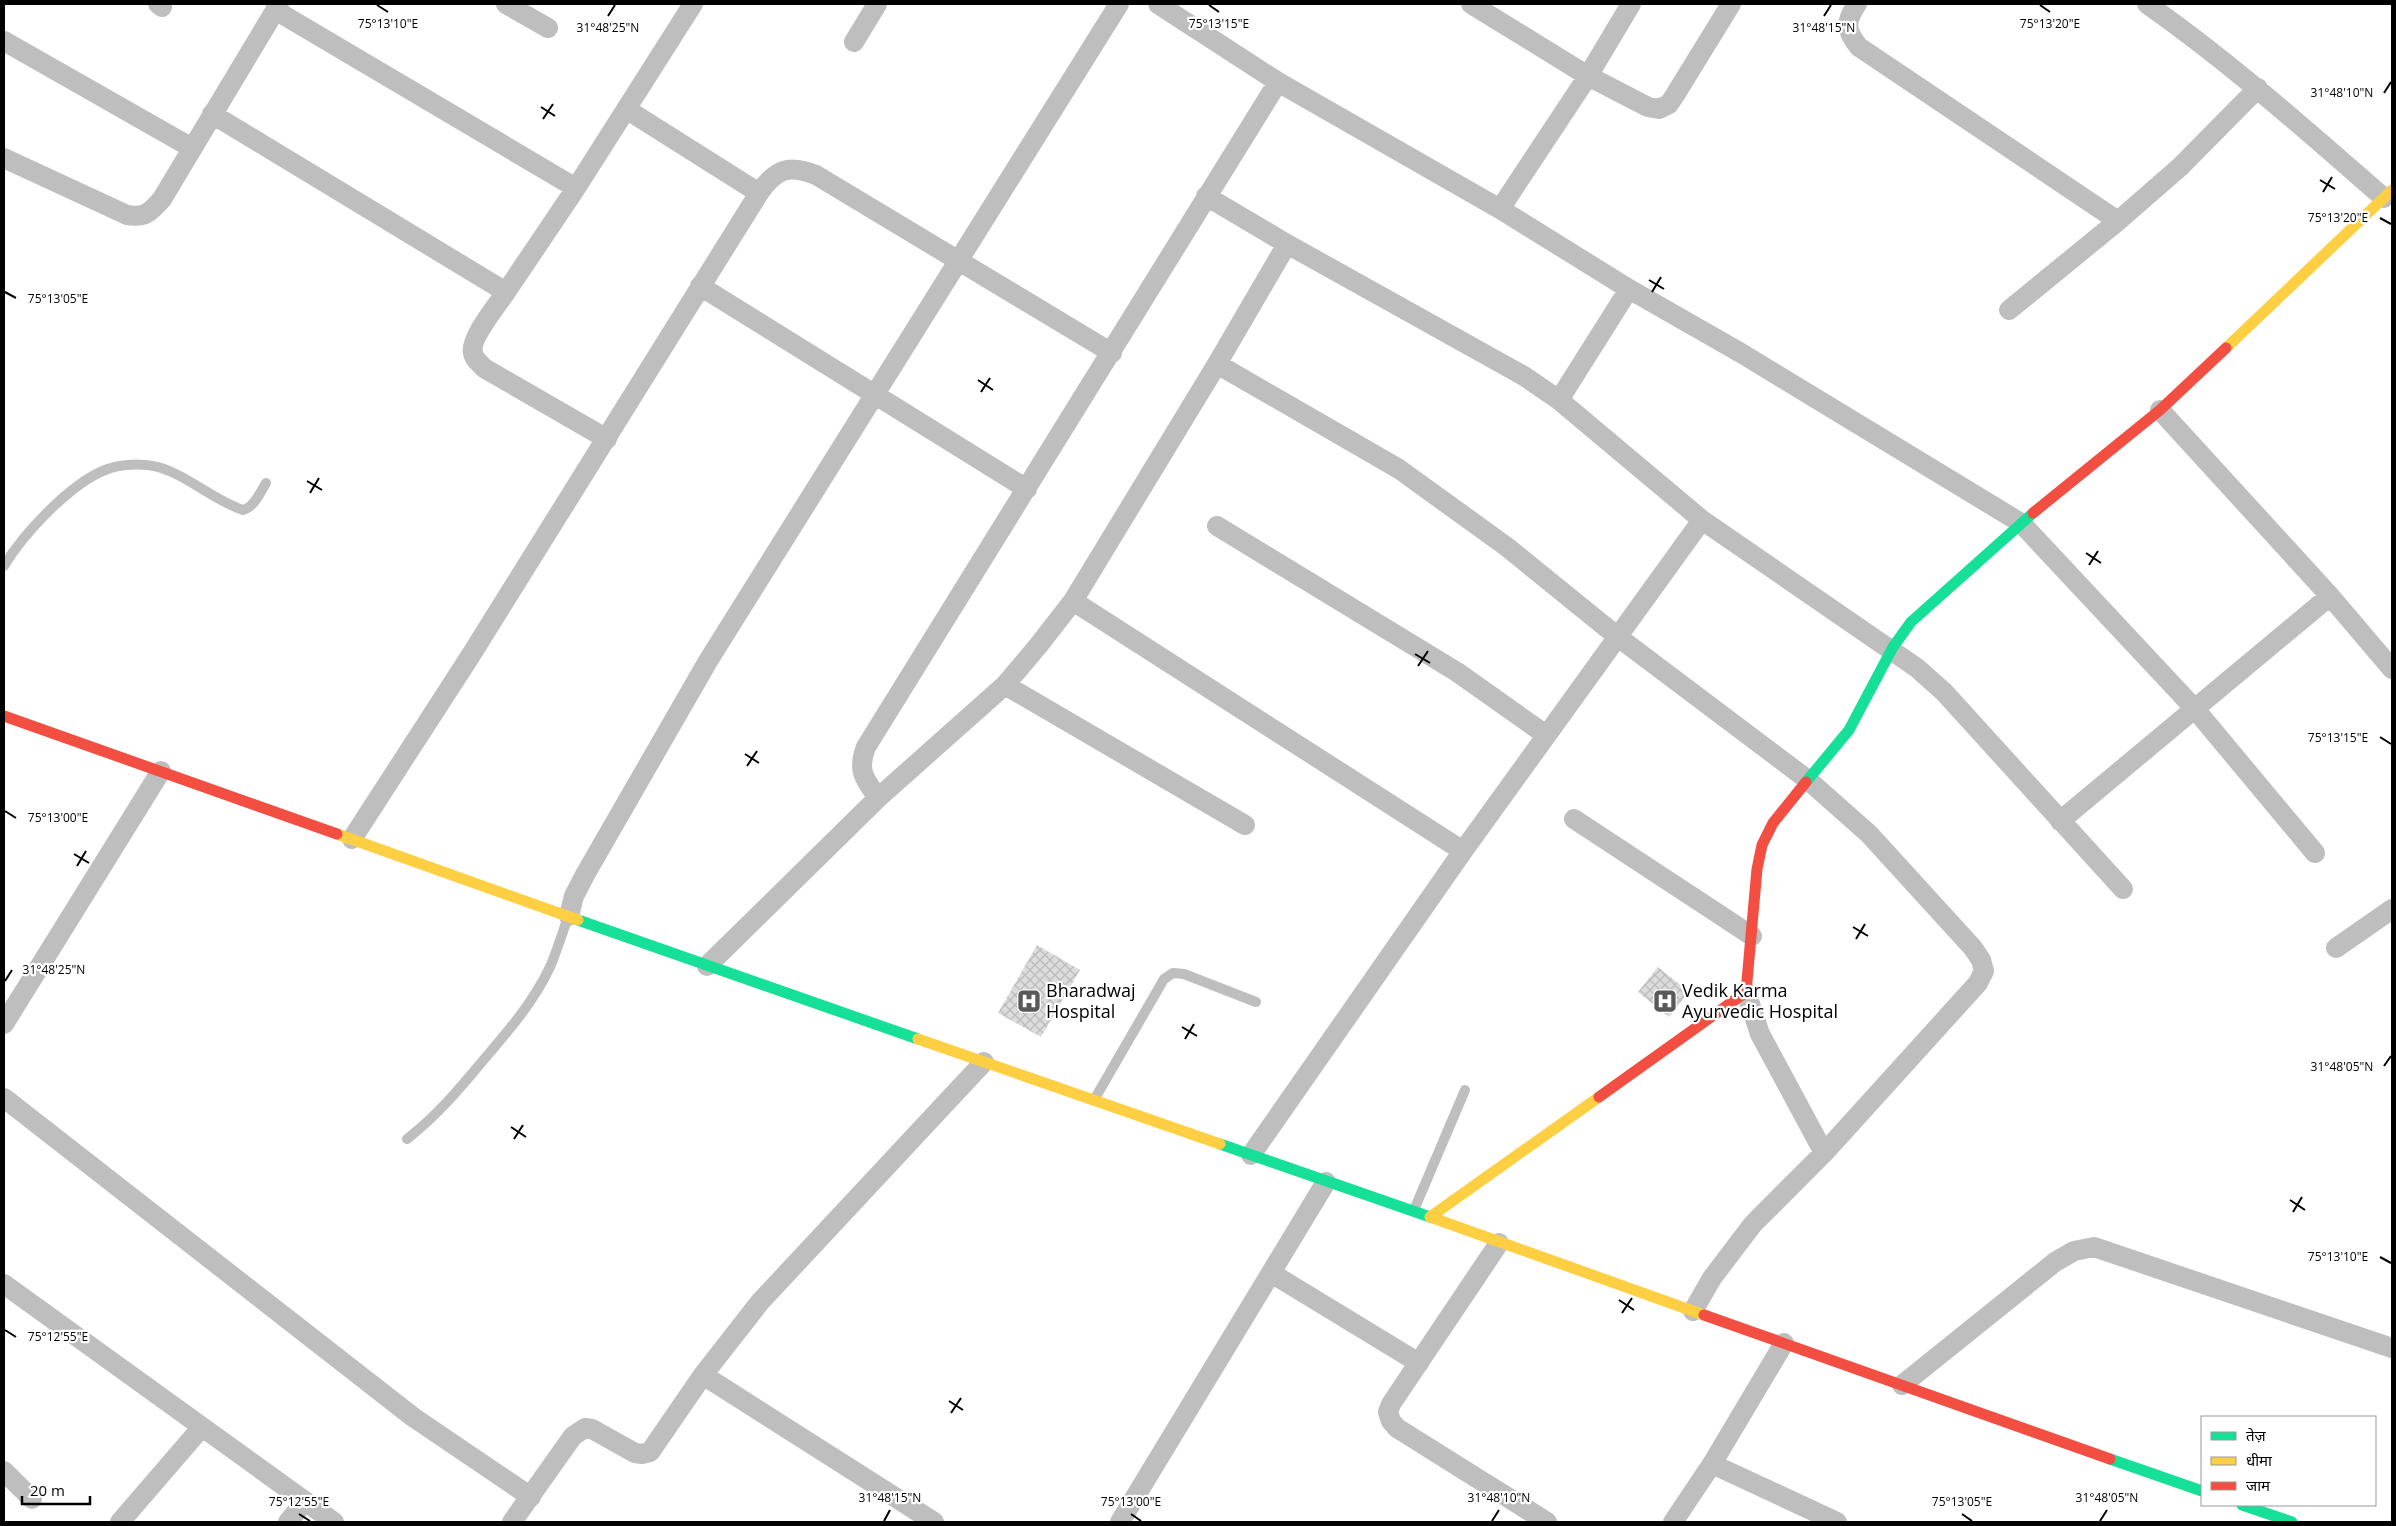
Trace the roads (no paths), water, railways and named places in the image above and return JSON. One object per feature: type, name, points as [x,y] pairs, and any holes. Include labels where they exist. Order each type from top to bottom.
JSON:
[{"type":"main road","points":[[1430,1217],[1746,992],[1758,860],[1765,838],[1778,816],[1849,731],[1870,695],[1891,648],[1911,622],[2021,523],[2160,410],[2388,194]]},
{"type":"main road","points":[[4,716],[707,966],[1413,1211],[2201,1491]]},
{"type":"main road","points":[[2245,1506],[2292,1522]]},
{"type":"street","points":[[506,4],[548,28]]},
{"type":"street","points":[[606,439],[484,368],[476,360],[472,351],[474,339],[576,188],[693,4]]},
{"type":"street","points":[[854,42],[877,4]]},
{"type":"street","points":[[569,916],[574,896],[586,873],[708,661],[1119,4]]},
{"type":"street","points":[[1158,4],[1278,82],[1500,208],[1629,289],[1741,353],[2021,523],[2195,709],[2315,853]]},
{"type":"street","points":[[1470,4],[1588,76],[1648,107],[1660,109],[1669,104],[1731,4]]},
{"type":"street","points":[[1500,208],[1588,76],[1631,4]]},
{"type":"street","points":[[1857,4],[1848,21],[1849,34],[1859,47],[2118,221]]},
{"type":"street","points":[[2147,4],[2190,34],[2388,194]]},
{"type":"street","points":[[4,158],[127,215],[139,217],[150,212],[162,199],[277,7],[576,188]]},
{"type":"street","points":[[4,41],[192,148]]},
{"type":"street","points":[[878,798],[866,781],[862,771],[862,759],[866,747],[1112,353],[1206,196],[1278,82]]},
{"type":"street","points":[[2009,310],[2118,221],[2180,167],[2258,88]]},
{"type":"street","points":[[626,109],[759,194]]},
{"type":"street","points":[[212,114],[506,292]]},
{"type":"street","points":[[352,839],[471,655],[700,286],[767,182],[778,172],[790,169],[802,170],[816,175],[1112,353]]},
{"type":"street","points":[[1206,196],[1287,244],[1483,352],[1559,400],[1702,520],[1891,648],[1944,692],[2123,888]]},
{"type":"street","points":[[707,966],[878,798],[1005,685],[1073,601],[1217,364],[1287,244]]},
{"type":"street","points":[[700,286],[1027,489]]},
{"type":"street","points":[[1559,400],[1629,289]]},
{"type":"street","points":[[1217,364],[1400,469],[1507,547],[1618,637],[1808,780],[1869,834],[1973,948],[1980,960],[1984,972],[1978,983],[1824,1153],[1753,1224],[1734,1246],[1712,1278],[1693,1311]]},
{"type":"street","points":[[2160,410],[2330,596],[2392,669]]},
{"type":"street","points":[[1251,1155],[1463,851],[1702,520]]},
{"type":"street","points":[[1217,526],[1457,672],[1546,735]]},
{"type":"street","points":[[2060,821],[2330,596]]},
{"type":"street","points":[[1073,601],[1463,851]]},
{"type":"street","points":[[1005,685],[1245,825]]},
{"type":"street","points":[[4,1024],[161,771]]},
{"type":"street","points":[[1574,819],[1752,936]]},
{"type":"street","points":[[2336,948],[2392,909]]},
{"type":"street","points":[[1746,992],[1760,1034],[1824,1153]]},
{"type":"street","points":[[512,1522],[574,1436],[585,1428],[592,1429],[635,1453],[650,1452],[703,1375],[760,1302],[984,1062]]},
{"type":"street","points":[[4,1098],[413,1417],[531,1496]]},
{"type":"street","points":[[1123,1521],[1326,1182]]},
{"type":"street","points":[[1499,1243],[1391,1404],[1388,1412],[1391,1421],[1398,1428],[1547,1522]]},
{"type":"street","points":[[1902,1385],[2055,1262],[2074,1251],[2094,1247],[2392,1348]]},
{"type":"street","points":[[1271,1273],[1419,1362]]},
{"type":"street","points":[[4,1284],[334,1522]]},
{"type":"street","points":[[1673,1522],[1712,1464],[1784,1343]]},
{"type":"street","points":[[703,1375],[934,1522]]},
{"type":"street","points":[[120,1522],[202,1427]]},
{"type":"street","points":[[1712,1464],[1837,1522]]},
{"type":"street","points":[[4,1471],[32,1499]]},
{"type":"street","points":[[288,1522],[305,1500]]},
{"type":"lane","points":[[4,566],[37,524],[81,483],[106,469],[132,464],[156,467],[178,475],[243,510],[253,503],[266,483]]},
{"type":"lane","points":[[407,1139],[431,1120],[452,1098],[514,1024],[550,967],[569,916]]},
{"type":"lane","points":[[1093,1100],[1164,979],[1173,973],[1184,974],[1256,1002]]},
{"type":"lane","points":[[1413,1211],[1465,1090]]},
{"type":"place","name":"Bharadwaj Hospital","points":[[1029,1001]]},
{"type":"place","name":"Vedik Karma Ayurvedic Hospital","points":[[1665,1001]]}]
